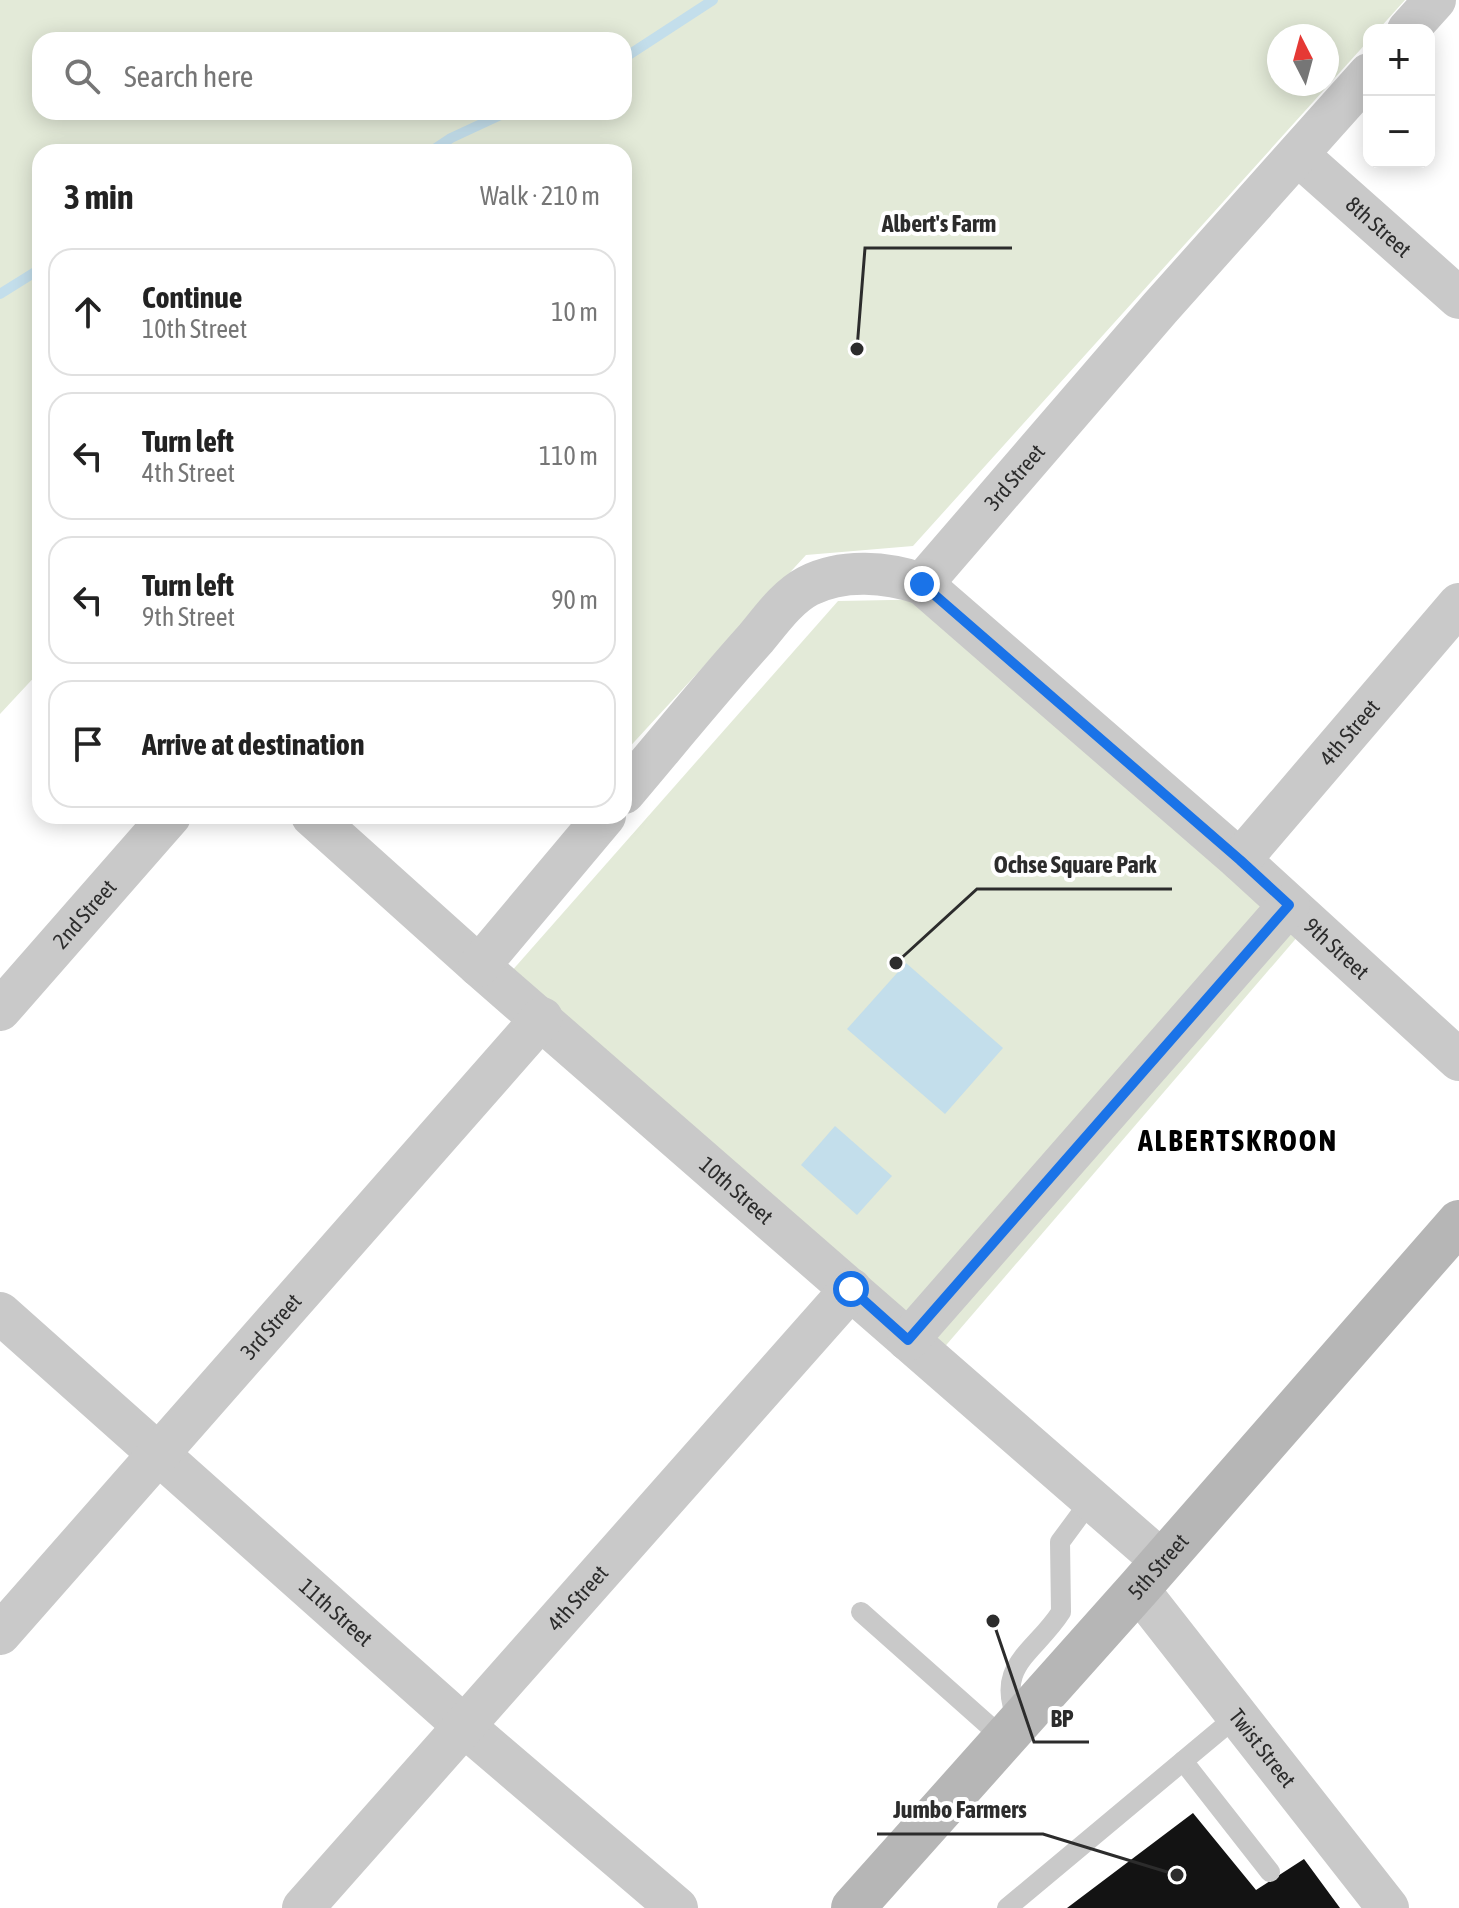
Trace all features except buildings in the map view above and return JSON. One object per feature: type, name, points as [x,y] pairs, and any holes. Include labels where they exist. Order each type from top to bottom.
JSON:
[{"type":"main road","name":"5th Street","points":[[853,1908],[1459,1222]]},
{"type":"street","points":[[1413,24],[1435,0]]},
{"type":"street","name":"3rd Street","points":[[922,584],[1160,308],[1363,81]]},
{"type":"street","name":"8th Street","points":[[1298,155],[1459,298]]},
{"type":"street","points":[[632,784],[744,651],[788,601],[804,588],[833,577],[853,575],[896,575],[922,584]]},
{"type":"street","name":"9th Street","points":[[922,584],[1240,860],[1459,1060]]},
{"type":"street","name":"4th Street","points":[[1240,860],[1459,604]]},
{"type":"street","name":"2nd Street","points":[[0,1010],[163,824]]},
{"type":"street","name":"10th Street","points":[[321,824],[479,966],[1091,1500],[1150,1575]]},
{"type":"street","points":[[479,966],[598,824]]},
{"type":"street","points":[[908,1340],[1289,905]]},
{"type":"street","name":"3rd Street","points":[[0,1634],[542,1018]]},
{"type":"street","name":"4th Street","points":[[303,1908],[851,1289]]},
{"type":"street","name":"11th Street","points":[[0,1313],[464,1726],[677,1908]]},
{"type":"street","name":"Twist Street","points":[[1150,1575],[1237,1716],[1388,1908]]},
{"type":"lane","points":[[1011,1731],[1008,1691],[1012,1677],[1026,1653],[1061,1612],[1060,1542],[1091,1500]]},
{"type":"lane","points":[[861,1612],[1011,1731]]},
{"type":"lane","points":[[1007,1908],[1237,1716]]},
{"type":"lane","points":[[1183,1761],[1270,1872]]},
{"type":"green space","points":[[0,0],[1405,0],[1383,24],[1363,24],[1363,47],[1339,73],[1339,24],[1267,24],[1267,96],[1319,96],[913,546],[806,555],[632,744],[632,144],[32,144],[32,680],[0,714]]},
{"type":"green space","points":[[945,599],[1305,928],[923,1372],[487,999],[838,601]]},
{"type":"water","points":[[906,963],[1003,1048],[945,1114],[847,1029]]},
{"type":"water","points":[[835,1126],[892,1176],[857,1215],[801,1165]]},
{"type":"waterway","points":[[632,53],[713,0]]},
{"type":"waterway","points":[[442,144],[490,120]]},
{"type":"waterway","points":[[0,294],[32,274]]},
{"type":"place","name":"Albert's Farm","points":[[857,349]]},
{"type":"place","name":"Ochse Square Park","points":[[896,963]]},
{"type":"place","name":"BP","points":[[993,1621]]},
{"type":"place","name":"Jumbo Farmers","points":[[1177,1875]]},
{"type":"district","name":"ALBERTSKROON","points":[[1238,1141]]},
{"type":"route","points":[[851,1289],[908,1340],[1289,905],[922,584]]}]
